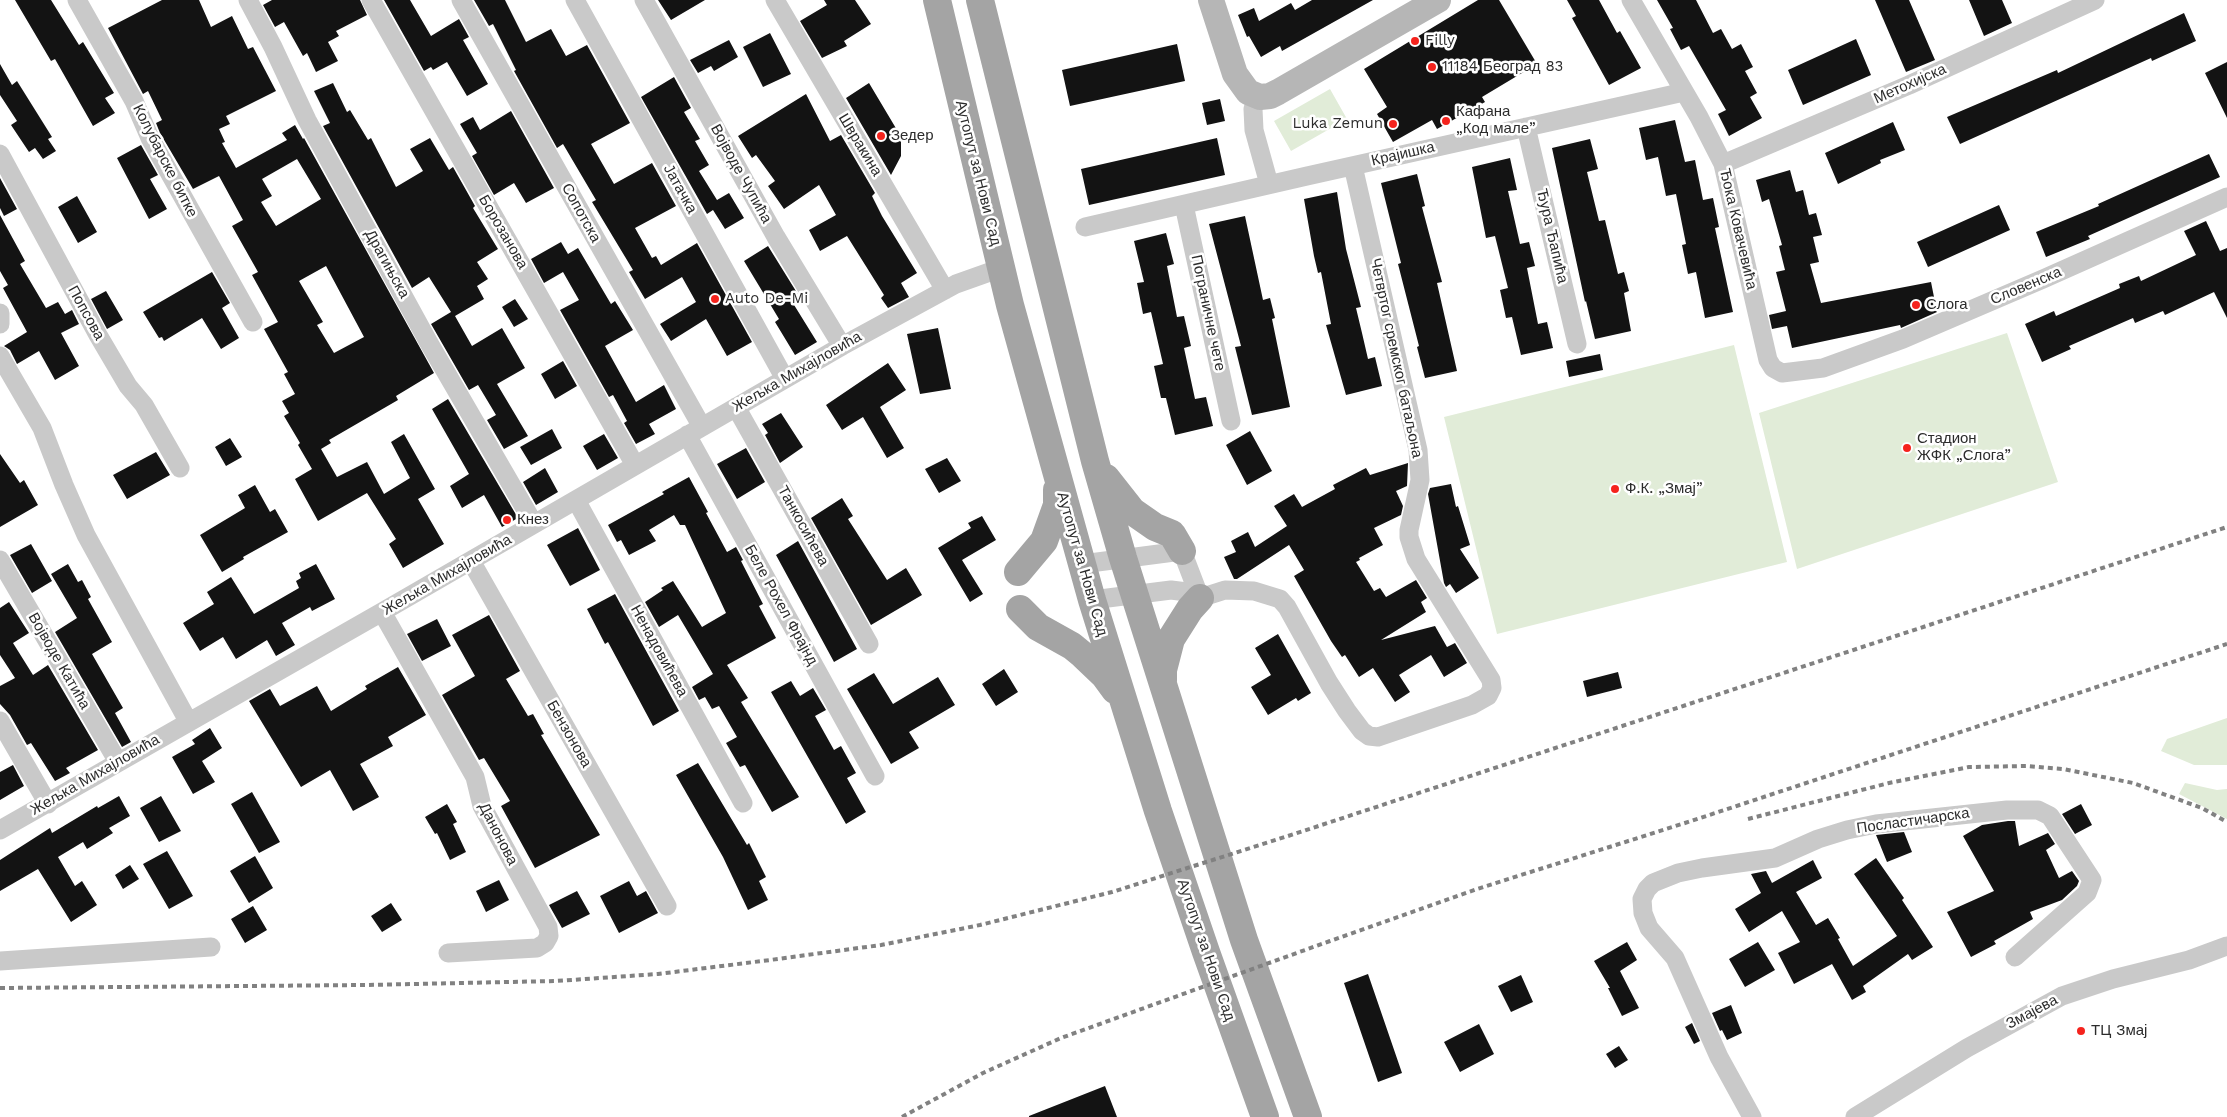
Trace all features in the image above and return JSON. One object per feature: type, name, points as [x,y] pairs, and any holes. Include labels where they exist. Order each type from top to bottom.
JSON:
[{"type":"main road","name":"Аутопут за Нови Сад","points":[[937,0],[1001,268],[1057,478],[1092,600],[1122,700],[1206,952],[1265,1117]]},
{"type":"main road","points":[[980,0],[1095,461],[1122,558],[1244,940],[1308,1117]]},
{"type":"main road","points":[[1211,0],[1235,74],[1248,92],[1256,96],[1270,96],[1438,0]]},
{"type":"main road","points":[[1095,461],[1124,503],[1155,527],[1172,534],[1182,551]]},
{"type":"main road","points":[[1018,572],[1044,542],[1051,526],[1057,505],[1057,478]]},
{"type":"main road","points":[[1163,688],[1163,670],[1171,639],[1190,609],[1200,598]]},
{"type":"main road","points":[[1020,609],[1038,627],[1072,646],[1095,666],[1122,700]]},
{"type":"street","name":"Колубарске битке","points":[[77,0],[134,101],[150,138],[253,322]]},
{"type":"street","name":"Драгињска","points":[[248,0],[273,47],[307,120],[429,343],[534,524]]},
{"type":"street","name":"Борозанова","points":[[371,0],[635,465]]},
{"type":"street","name":"Сопотска","points":[[461,0],[694,431]]},
{"type":"street","name":"Јатачка","points":[[575,0],[785,379]]},
{"type":"street","name":"Војводе Чупића","points":[[644,0],[776,237],[842,346]]},
{"type":"street","name":"Швракина","points":[[775,0],[945,290]]},
{"type":"street","name":"Ђока Ковачевића","points":[[1631,0],[1723,164],[1768,360]]},
{"type":"street","name":"Метохијска","points":[[1723,164],[1909,85],[2095,0]]},
{"type":"street","name":"Крајишка","points":[[1085,227],[1684,92]]},
{"type":"street","points":[[1256,96],[1253,109],[1254,130],[1269,184]]},
{"type":"street","name":"Ђура Ђапића","points":[[1526,128],[1577,344]]},
{"type":"street","name":"Попсова","points":[[0,154],[98,335],[128,386],[144,405],[180,468]]},
{"type":"street","name":"Четвртог сремског батаљона","points":[[1200,598],[1225,590],[1254,591],[1280,599],[1288,607],[1347,712],[1362,731],[1369,736],[1378,737],[1472,705],[1488,696],[1492,688],[1492,680],[1416,558],[1410,537],[1409,530],[1420,486],[1418,450],[1353,166]]},
{"type":"street","name":"Словенска","points":[[1768,360],[1773,368],[1782,373],[1823,368],[1955,317],[2227,197]]},
{"type":"street","name":"Пограничне чете","points":[[1184,205],[1231,421]]},
{"type":"street","name":"Жељка Михајловића","points":[[0,830],[471,561],[842,346],[945,290],[968,279],[1001,268]]},
{"type":"street","points":[[0,313],[0,324]]},
{"type":"street","points":[[0,356],[42,428],[86,535],[188,721]]},
{"type":"street","name":"Танкосићева","points":[[736,407],[870,644]]},
{"type":"street","name":"Беле Рохел Фрајнд","points":[[694,431],[875,776]]},
{"type":"street","name":"Ненадовићева","points":[[576,500],[743,803]]},
{"type":"street","points":[[1082,564],[1182,551],[1200,598]]},
{"type":"street","name":"Војводе Катића","points":[[0,560],[118,762]]},
{"type":"street","name":"Бензонова","points":[[471,561],[667,906]]},
{"type":"street","points":[[1092,600],[1172,590],[1187,592],[1200,598]]},
{"type":"street","name":"Данонова","points":[[382,612],[475,777],[482,806],[548,927],[549,936],[545,943],[537,948],[448,953]]},
{"type":"street","points":[[0,721],[48,804]]},
{"type":"street","name":"Посластичарска","points":[[1752,1117],[1719,1057],[1676,958],[1649,928],[1643,913],[1642,899],[1647,889],[1653,883],[1694,869],[1775,858],[1825,837],[1876,824],[2007,810],[2038,810],[2050,816],[2092,880],[2087,893],[2015,957]]},
{"type":"street","name":"Змајева","points":[[1855,1117],[1968,1048],[2062,996],[2113,979],[2189,960],[2227,946]]},
{"type":"street","points":[[0,961],[211,947]]},
{"type":"green space","points":[[1330,89],[1347,119],[1291,151],[1274,121]]},
{"type":"green space","name":"Стадион ЖФК „Слога”","points":[[2007,333],[2058,482],[1797,569],[1759,413]]},
{"type":"green space","name":"Ф.К. „Змај”","points":[[1734,345],[1787,562],[1497,634],[1444,417]]},
{"type":"green space","points":[[2227,718],[2227,765],[2194,765],[2161,751],[2167,739]]},
{"type":"green space","points":[[2185,783],[2217,790],[2227,789],[2227,819],[2179,794]]},
{"type":"building","points":[[15,0],[51,0],[79,45],[83,42],[114,93],[105,98],[115,113],[93,126],[55,59],[51,61]]},
{"type":"building","points":[[162,0],[199,0],[211,27],[232,16],[248,49],[253,47],[276,91],[226,116],[230,124],[219,129],[225,142],[222,143],[236,168],[287,140],[282,133],[295,125],[434,373],[396,396],[398,400],[329,440],[331,443],[321,449],[337,477],[367,462],[384,494],[410,478],[391,442],[404,434],[435,489],[418,499],[444,544],[403,568],[389,544],[396,539],[367,493],[318,521],[295,479],[312,469],[298,445],[300,443],[284,416],[289,413],[282,401],[295,394],[284,374],[288,372],[264,329],[278,322],[252,275],[258,272],[232,226],[243,220],[219,176],[193,189],[160,133],[156,123],[162,120],[148,91],[143,94],[108,28]],"holes":[[[297,159],[321,199],[276,226],[261,202],[272,196],[262,179]],[[326,266],[364,337],[334,353],[317,325],[323,322],[299,281]]]},
{"type":"building","points":[[272,0],[360,0],[367,15],[336,31],[339,36],[328,42],[338,61],[316,72],[307,53],[303,56],[284,22],[275,27],[263,5]]},
{"type":"building","points":[[384,0],[410,0],[431,36],[459,19],[469,37],[463,40],[488,84],[467,96],[447,62],[433,70],[431,67],[424,71]]},
{"type":"building","points":[[474,0],[505,0],[526,42],[551,29],[566,56],[587,45],[630,123],[591,144],[614,184],[652,163],[676,206],[635,228],[652,258],[656,256],[661,265],[697,243],[752,342],[727,356],[706,319],[671,341],[660,324],[696,302],[682,277],[645,299],[629,272],[633,270],[592,202],[596,200],[563,144],[557,148],[514,71],[516,70],[493,24],[489,26]]},
{"type":"building","points":[[658,0],[705,0],[671,20]]},
{"type":"building","points":[[824,0],[855,0],[871,24],[844,41],[847,46],[822,58],[800,21],[827,5]]},
{"type":"building","points":[[1312,0],[1373,0],[1282,51],[1280,46],[1261,57],[1249,36],[1247,37],[1238,15],[1254,8],[1259,21],[1291,3],[1295,10]]},
{"type":"building","points":[[1478,0],[1499,0],[1537,64],[1482,97],[1485,102],[1437,129],[1432,120],[1393,142],[1377,114],[1387,107],[1364,69]]},
{"type":"building","points":[[1567,0],[1599,0],[1617,33],[1620,31],[1641,68],[1609,85],[1572,18],[1576,16]]},
{"type":"building","points":[[1657,0],[1696,0],[1713,33],[1721,29],[1732,49],[1741,44],[1753,67],[1745,71],[1757,93],[1750,97],[1762,118],[1729,136],[1718,114],[1726,110],[1689,46],[1681,50],[1670,29],[1673,28]]},
{"type":"building","points":[[1875,0],[1909,0],[1935,60],[1906,72]]},
{"type":"building","points":[[1969,0],[2002,0],[2012,23],[1984,36]]},
{"type":"building","points":[[2184,13],[2196,41],[2152,61],[2151,58],[1960,144],[1947,117],[2057,70],[2058,73]]},
{"type":"building","points":[[770,33],[791,74],[763,87],[743,47]]},
{"type":"building","points":[[1856,39],[1871,75],[1803,105],[1788,70]]},
{"type":"building","points":[[729,40],[738,57],[714,71],[711,66],[698,73],[690,60]]},
{"type":"building","points":[[1177,44],[1185,81],[1070,106],[1062,70]]},
{"type":"building","points":[[2227,62],[2227,118],[2205,73]]},
{"type":"building","points":[[0,64],[12,85],[17,81],[52,137],[48,139],[56,151],[43,159],[35,148],[29,152],[11,125],[17,121],[0,95]]},
{"type":"building","points":[[674,77],[691,108],[684,112],[700,139],[695,141],[709,165],[699,171],[717,200],[729,193],[744,218],[725,229],[713,210],[707,214],[641,97]]},
{"type":"building","points":[[333,83],[347,112],[350,110],[368,140],[371,138],[396,187],[423,171],[410,149],[430,138],[449,170],[453,167],[475,206],[473,208],[498,249],[477,262],[488,279],[477,286],[484,299],[455,316],[472,346],[502,328],[525,368],[497,384],[528,436],[504,449],[487,420],[496,415],[478,385],[469,390],[431,324],[451,312],[429,277],[412,288],[323,126],[330,123],[314,91]]},
{"type":"building","name":"Зедер","points":[[869,83],[897,130],[901,142],[901,156],[891,175],[846,98]]},
{"type":"building","points":[[806,94],[830,141],[841,135],[875,193],[872,196],[882,216],[917,273],[901,283],[909,297],[888,308],[881,298],[884,295],[847,236],[820,251],[809,230],[836,215],[819,185],[784,209],[768,186],[775,181],[756,155],[752,158],[738,136]]},
{"type":"building","points":[[1220,99],[1225,121],[1207,125],[1202,103]]},
{"type":"building","points":[[511,111],[554,188],[526,203],[514,183],[494,195],[472,156],[477,153],[460,124],[473,117],[480,130]]},
{"type":"building","points":[[1675,120],[1685,162],[1695,160],[1703,200],[1713,198],[1719,227],[1715,228],[1733,312],[1705,318],[1696,272],[1688,274],[1682,245],[1686,244],[1676,194],[1666,196],[1658,157],[1646,160],[1639,128]]},
{"type":"building","points":[[1893,122],[1905,150],[1880,160],[1881,163],[1838,184],[1825,153]]},
{"type":"building","points":[[1217,138],[1225,175],[1089,205],[1081,169]]},
{"type":"building","points":[[1590,139],[1598,169],[1587,172],[1599,221],[1605,220],[1618,274],[1624,272],[1629,291],[1624,293],[1631,331],[1595,339],[1585,302],[1552,148]]},
{"type":"building","points":[[141,145],[158,175],[150,179],[167,209],[149,219],[117,158]]},
{"type":"building","points":[[2209,154],[2220,177],[2088,236],[2090,239],[2046,257],[2036,232],[2099,206],[2098,204]]},
{"type":"building","points":[[1510,158],[1517,190],[1508,191],[1520,244],[1529,242],[1535,266],[1527,268],[1538,324],[1547,322],[1553,348],[1521,355],[1512,317],[1506,318],[1500,290],[1508,288],[1495,236],[1486,238],[1472,167]]},
{"type":"building","points":[[1790,170],[1796,192],[1803,190],[1809,215],[1816,213],[1822,235],[1813,237],[1819,262],[1810,264],[1821,303],[1931,282],[1937,312],[1901,328],[1900,325],[1792,348],[1787,326],[1772,329],[1769,315],[1786,311],[1776,272],[1785,270],[1779,246],[1782,245],[1769,199],[1762,202],[1756,180]]},
{"type":"building","points":[[1417,174],[1425,206],[1422,207],[1442,282],[1437,283],[1457,371],[1425,378],[1417,347],[1419,346],[1398,264],[1401,263],[1381,183]]},
{"type":"building","points":[[0,178],[17,209],[4,216],[0,208]]},
{"type":"building","points":[[1337,192],[1346,249],[1361,307],[1356,308],[1368,359],[1375,357],[1382,386],[1346,395],[1326,325],[1331,324],[1321,272],[1318,273],[1314,256],[1304,199]]},
{"type":"building","points":[[77,196],[97,232],[78,243],[58,207]]},
{"type":"building","points":[[1999,205],[2010,230],[1928,267],[1917,242]]},
{"type":"building","points":[[0,215],[25,261],[20,264],[46,308],[58,302],[65,314],[72,310],[79,324],[61,333],[79,366],[55,380],[39,351],[17,364],[10,350],[4,346],[27,332],[3,288],[8,285],[0,271]]},
{"type":"building","points":[[1245,216],[1263,300],[1270,298],[1275,318],[1272,319],[1290,407],[1252,415],[1235,347],[1241,346],[1209,224]]},
{"type":"building","points":[[2206,221],[2220,251],[2227,248],[2227,318],[2214,292],[2165,315],[2163,311],[2135,323],[2133,318],[2069,346],[2071,349],[2042,362],[2025,324],[2054,311],[2056,316],[2120,288],[2119,284],[2139,276],[2141,281],[2196,255],[2184,231]]},
{"type":"building","points":[[1166,233],[1174,264],[1167,266],[1177,317],[1184,316],[1191,346],[1184,348],[1195,399],[1206,397],[1213,426],[1175,435],[1166,398],[1161,398],[1154,366],[1163,364],[1151,312],[1143,314],[1137,283],[1144,282],[1134,241]]},
{"type":"building","points":[[561,242],[568,254],[578,248],[611,304],[615,301],[633,330],[605,346],[636,402],[664,385],[676,409],[649,424],[655,434],[636,444],[624,423],[627,421],[613,395],[609,397],[560,310],[579,300],[563,272],[544,283],[531,259]]},
{"type":"building","points":[[768,246],[799,296],[791,300],[817,342],[795,355],[775,322],[779,319],[744,261]]},
{"type":"building","points":[[212,272],[230,303],[222,308],[239,338],[221,349],[202,318],[164,341],[162,337],[159,338],[143,312]]},
{"type":"building","points":[[106,291],[123,320],[107,329],[91,299]]},
{"type":"building","points":[[515,299],[528,319],[514,327],[502,307]]},
{"type":"building","points":[[938,328],[951,389],[920,394],[907,334]]},
{"type":"building","points":[[1600,354],[1603,370],[1569,377],[1566,361]]},
{"type":"building","points":[[563,361],[577,386],[555,399],[541,374]]},
{"type":"building","points":[[888,363],[906,390],[880,407],[904,448],[887,458],[863,417],[842,430],[826,405]]},
{"type":"building","points":[[448,399],[518,518],[502,527],[484,495],[462,508],[450,486],[469,474],[432,409]]},
{"type":"building","points":[[781,413],[803,447],[780,463],[765,435],[768,433],[762,424]]},
{"type":"building","points":[[552,429],[562,448],[531,465],[520,447]]},
{"type":"building","points":[[1250,431],[1272,471],[1247,485],[1226,445]]},
{"type":"building","points":[[604,434],[618,458],[597,470],[583,446]]},
{"type":"building","points":[[230,438],[242,457],[226,466],[215,447]]},
{"type":"building","points":[[746,448],[765,482],[737,499],[717,464]]},
{"type":"building","points":[[156,452],[170,475],[127,499],[113,475]]},
{"type":"building","points":[[0,454],[20,483],[24,480],[38,505],[0,527]]},
{"type":"building","points":[[947,458],[961,481],[939,493],[925,469]]},
{"type":"building","points":[[1408,463],[1407,486],[1396,491],[1403,506],[1401,515],[1374,528],[1383,545],[1359,558],[1360,560],[1356,562],[1374,591],[1380,588],[1386,597],[1416,580],[1427,598],[1421,602],[1426,612],[1381,640],[1435,626],[1447,647],[1455,643],[1467,663],[1444,677],[1431,655],[1399,675],[1410,692],[1395,702],[1373,668],[1359,677],[1345,655],[1342,657],[1331,641],[1294,576],[1304,570],[1289,545],[1237,579],[1234,579],[1224,557],[1236,552],[1231,541],[1248,532],[1255,547],[1287,526],[1274,506],[1294,494],[1302,507],[1335,489],[1333,485],[1366,468],[1370,475]]},
{"type":"building","points":[[545,468],[558,492],[536,505],[523,482]]},
{"type":"building","points":[[689,477],[727,552],[736,547],[763,604],[759,606],[776,638],[727,665],[748,698],[741,702],[799,797],[772,812],[745,765],[740,767],[726,743],[737,737],[719,706],[712,709],[705,697],[699,700],[692,687],[713,674],[678,615],[659,627],[645,602],[663,590],[661,588],[673,581],[702,627],[726,613],[685,525],[680,525],[674,515],[649,530],[656,541],[629,555],[621,540],[617,542],[608,525],[664,494],[662,492]]},
{"type":"building","points":[[1451,484],[1456,507],[1458,506],[1470,545],[1460,549],[1479,578],[1456,593],[1450,584],[1446,587],[1444,583],[1428,494],[1430,488]]},
{"type":"building","points":[[255,485],[270,512],[275,509],[288,532],[243,557],[244,559],[222,572],[200,535],[245,508],[238,495]]},
{"type":"building","points":[[842,498],[853,516],[848,519],[887,580],[906,568],[922,595],[871,625],[811,518]]},
{"type":"building","points":[[982,516],[996,540],[962,560],[983,594],[970,602],[938,548],[971,528],[968,523]]},
{"type":"building","points":[[578,528],[600,570],[570,586],[547,545]]},
{"type":"building","points":[[798,541],[857,649],[834,662],[776,555]]},
{"type":"building","points":[[31,544],[52,581],[32,593],[10,555]]},
{"type":"building","points":[[68,564],[78,582],[82,580],[91,597],[88,599],[112,642],[92,654],[123,708],[115,713],[131,742],[122,747],[55,632],[77,618],[51,574]]},
{"type":"building","points":[[316,564],[335,599],[312,611],[310,607],[282,623],[295,645],[276,656],[267,640],[236,659],[223,637],[200,651],[183,623],[214,604],[207,592],[231,577],[254,614],[299,588],[296,581],[301,578],[299,573]]},
{"type":"building","points":[[615,594],[679,711],[653,726],[608,642],[605,644],[587,609]]},
{"type":"building","points":[[9,602],[29,633],[13,643],[33,675],[48,665],[98,750],[66,768],[70,773],[55,781],[31,743],[27,745],[10,715],[0,704],[0,686],[15,678],[0,655],[0,608]]},
{"type":"building","points":[[489,615],[520,671],[506,679],[528,716],[533,714],[544,734],[541,735],[600,835],[535,868],[501,806],[510,801],[484,758],[479,760],[442,695],[475,676],[452,635]]},
{"type":"building","points":[[437,619],[451,646],[422,661],[407,634]]},
{"type":"building","points":[[1278,634],[1311,693],[1298,701],[1296,698],[1268,715],[1251,687],[1271,675],[1255,648]]},
{"type":"building","points":[[398,667],[426,715],[388,737],[393,746],[360,764],[379,797],[353,811],[330,770],[301,787],[249,701],[270,689],[280,706],[317,686],[331,711],[367,689],[365,686]]},
{"type":"building","points":[[1004,669],[1018,692],[996,706],[982,684]]},
{"type":"building","points":[[1618,672],[1622,688],[1587,697],[1583,681]]},
{"type":"building","points":[[874,673],[893,704],[938,677],[955,705],[909,732],[919,748],[891,764],[847,689]]},
{"type":"building","points":[[791,681],[800,696],[813,688],[826,710],[815,716],[834,750],[841,746],[856,773],[847,778],[866,812],[846,824],[771,692]]},
{"type":"building","points":[[210,728],[222,748],[202,761],[215,782],[193,794],[172,757],[195,744],[192,740]]},
{"type":"building","points":[[698,763],[747,845],[749,843],[766,877],[759,881],[768,900],[748,910],[723,857],[676,775]]},
{"type":"building","points":[[13,765],[24,786],[0,800],[0,772]]},
{"type":"building","points":[[252,792],[280,842],[259,853],[231,804]]},
{"type":"building","points":[[119,796],[130,816],[109,828],[113,833],[87,849],[83,842],[58,857],[75,886],[82,881],[97,905],[71,922],[38,869],[0,891],[0,860],[50,828],[52,833],[97,806],[98,808]]},
{"type":"building","points":[[161,796],[181,831],[159,842],[140,808]]},
{"type":"building","points":[[447,804],[457,822],[453,824],[466,852],[450,860],[437,833],[435,834],[425,817]]},
{"type":"building","points":[[2081,804],[2092,825],[2075,834],[2062,814]]},
{"type":"building","points":[[2015,821],[2019,846],[2048,833],[2055,844],[2046,850],[2059,878],[2072,871],[2079,881],[2077,886],[2062,900],[2030,912],[2033,919],[1994,941],[1996,944],[1971,957],[1947,912],[1994,891],[1963,836],[1982,825]]},
{"type":"building","points":[[1904,832],[1912,852],[1887,862],[1876,835]]},
{"type":"building","points":[[167,851],[193,896],[169,909],[143,864]]},
{"type":"building","points":[[255,856],[273,888],[249,903],[230,871]]},
{"type":"building","points":[[1876,858],[1904,898],[1902,900],[1933,947],[1912,960],[1908,954],[1863,986],[1866,992],[1852,1000],[1832,964],[1794,984],[1778,953],[1800,942],[1782,911],[1749,932],[1735,909],[1761,893],[1751,874],[1766,871],[1772,883],[1813,860],[1822,878],[1796,892],[1816,925],[1828,918],[1853,966],[1897,936],[1854,874]]},
{"type":"building","points":[[130,865],[139,879],[123,889],[115,875]]},
{"type":"building","points":[[499,880],[509,900],[486,912],[476,891]]},
{"type":"building","points":[[629,881],[637,896],[646,891],[658,913],[619,933],[600,896]]},
{"type":"building","points":[[577,891],[590,914],[562,928],[549,905]]},
{"type":"building","points":[[391,903],[402,920],[382,932],[371,916]]},
{"type":"building","points":[[253,906],[267,930],[245,943],[231,919]]},
{"type":"building","points":[[1627,942],[1637,960],[1620,971],[1639,1008],[1622,1016],[1608,988],[1610,988],[1594,961]]},
{"type":"building","points":[[1758,942],[1775,970],[1745,987],[1729,959]]},
{"type":"building","points":[[1368,974],[1402,1073],[1378,1082],[1344,983]]},
{"type":"building","points":[[1521,975],[1533,1002],[1511,1012],[1498,986]]},
{"type":"building","points":[[1731,1005],[1742,1033],[1727,1040],[1722,1030],[1720,1031],[1712,1013]]},
{"type":"building","points":[[1692,1023],[1700,1041],[1694,1044],[1685,1027]]},
{"type":"building","points":[[1479,1024],[1494,1054],[1460,1072],[1444,1042]]},
{"type":"building","points":[[1619,1046],[1628,1060],[1615,1068],[1606,1054]]},
{"type":"building","points":[[1105,1086],[1117,1117],[1029,1117],[1029,1116]]},
{"type":"railway","points":[[0,988],[366,985],[556,981],[658,974],[770,960],[881,945],[980,925],[1112,892],[1288,836],[2227,527]]},
{"type":"railway","points":[[902,1117],[983,1073],[1061,1038],[1330,941],[1477,889],[1685,823],[2227,644]]},
{"type":"railway","points":[[1748,819],[1889,783],[1969,767],[2027,766],[2063,769],[2133,783],[2202,808],[2227,822]]},
{"type":"place","name":"Filly","points":[[1415,41]]},
{"type":"place","name":"11184 Београд 83","points":[[1432,67]]},
{"type":"place","name":"Кафана „Код мале”","points":[[1446,121]]},
{"type":"place","name":"Luka Zemun","points":[[1393,124]]},
{"type":"place","name":"Зедер","points":[[881,136]]},
{"type":"place","name":"Auto De-Mi","points":[[715,299]]},
{"type":"place","name":"Слога","points":[[1916,305]]},
{"type":"place","name":"Стадион ЖФК „Слога”","points":[[1907,448]]},
{"type":"place","name":"Ф.К. „Змај”","points":[[1615,489]]},
{"type":"place","name":"Кнез","points":[[507,520]]},
{"type":"place","name":"ТЦ Змај","points":[[2081,1031]]}]
